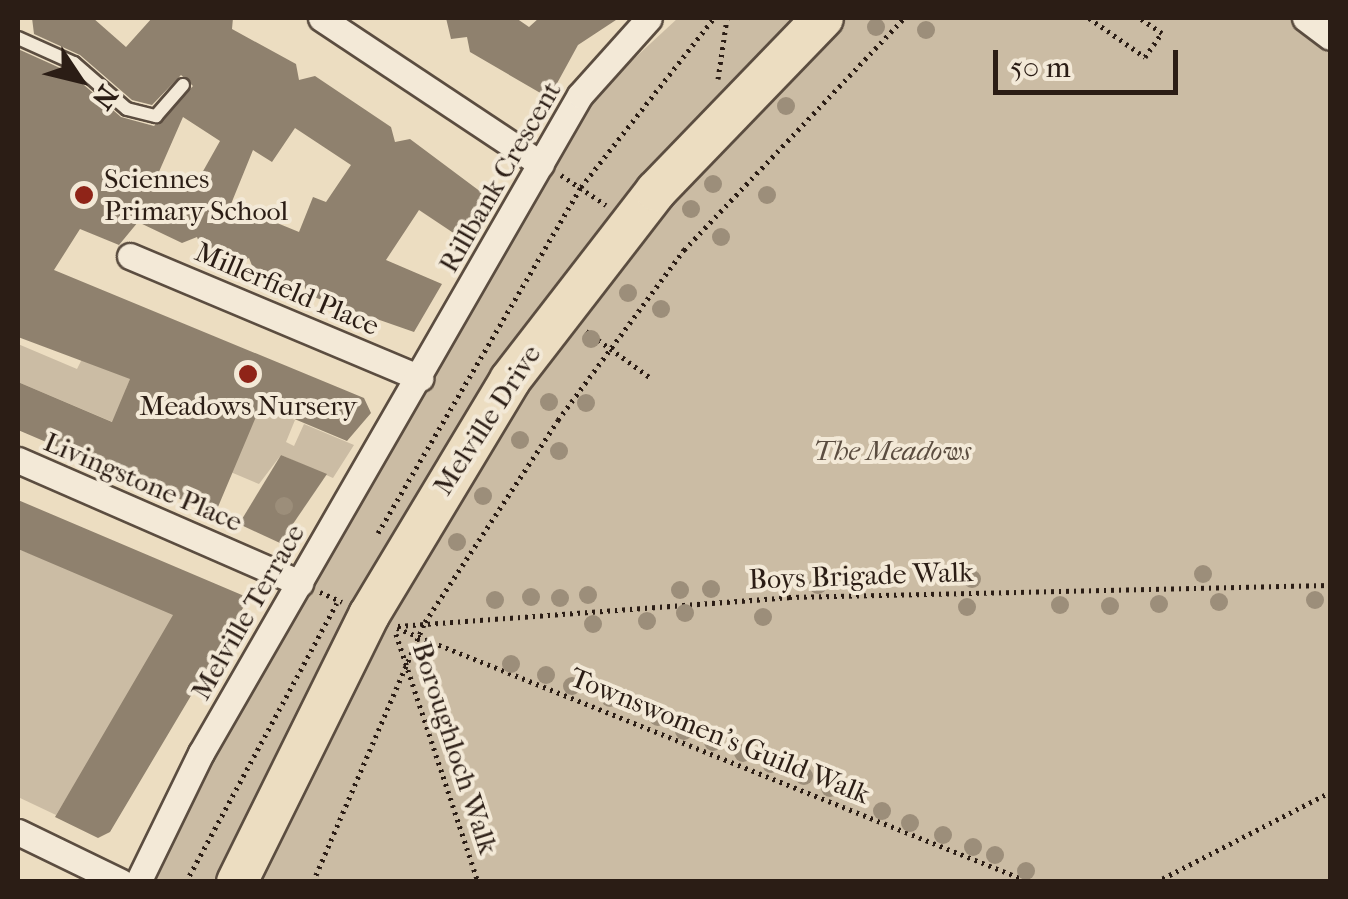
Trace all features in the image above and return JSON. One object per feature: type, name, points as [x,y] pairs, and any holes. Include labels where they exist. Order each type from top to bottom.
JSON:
[{"type":"main road","name":"Melville Drive","points":[[237,882],[369,614],[559,312],[656,191],[823,18]]},
{"type":"street","points":[[321,18],[550,168]]},
{"type":"street","name":"Rillbank Crescent","points":[[420,378],[550,168],[596,72],[649,18]]},
{"type":"street","points":[[1305,18],[1330,37]]},
{"type":"street","name":"Millerfield Place","points":[[130,256],[420,378]]},
{"type":"street","name":"Melville Terrace","points":[[138,882],[300,582],[420,378]]},
{"type":"street","name":"Livingstone Place","points":[[18,460],[300,582]]},
{"type":"street","points":[[18,832],[121,882]]},
{"type":"lane","points":[[18,38],[74,63],[128,109],[156,116],[183,85]]},
{"type":"path","points":[[715,100],[727,18]]},
{"type":"path","points":[[313,882],[425,622],[610,348],[757,166],[904,18]]},
{"type":"path","points":[[1089,18],[1144,57],[1162,33],[1140,18]]},
{"type":"path","points":[[550,168],[616,212]]},
{"type":"path","points":[[559,312],[650,378]]},
{"type":"path","points":[[448,392],[473,403]]},
{"type":"path","name":"Boys Brigade Walk","points":[[395,626],[789,597],[1330,585]]},
{"type":"path","name":"Townswomen's Guild Walk","points":[[395,626],[1030,882]]},
{"type":"path","name":"Boroughloch Walk","points":[[395,626],[402,672],[478,882]]},
{"type":"path","points":[[1156,882],[1330,792]]},
{"type":"green space","name":"The Meadows","points":[[678,18],[1330,18],[1330,881],[151,882],[210,755],[598,92]]},
{"type":"green space","points":[[18,344],[77,369],[82,359],[140,356],[126,389],[261,406],[295,420],[286,442],[294,446],[304,424],[354,445],[333,478],[281,455],[259,484],[18,382]]},
{"type":"green space","points":[[18,549],[182,612],[56,815],[18,797]]},
{"type":"building","points":[[32,18],[93,18],[126,47],[152,18],[233,18],[232,29],[296,64],[299,80],[315,76],[391,127],[395,142],[410,139],[489,198],[464,240],[419,210],[386,260],[442,284],[414,332],[308,295],[302,280],[288,286],[255,273],[249,258],[234,265],[203,252],[197,237],[182,243],[138,222],[119,245],[80,229],[54,270],[364,398],[371,413],[347,441],[261,405],[215,514],[18,430],[18,382],[112,422],[130,379],[18,337],[18,49],[69,72],[121,117],[154,126],[193,86],[181,75],[152,105],[132,100],[80,55],[34,34]],"holes":[[[183,117],[220,141],[193,189],[158,174]],[[295,128],[351,165],[326,202],[313,197],[299,232],[231,204],[253,150],[272,162]]]},
{"type":"building","points":[[446,18],[516,18],[529,27],[539,18],[619,18],[578,45],[549,98],[470,52],[467,37],[451,39]]},
{"type":"building","points":[[281,455],[327,474],[280,543],[239,524]]},
{"type":"building","points":[[18,500],[249,598],[110,832],[98,838],[55,817],[173,615],[18,549]]},
{"type":"place","name":"Sciennes Primary School","points":[[84,195]]},
{"type":"place","name":"Meadows Nursery","points":[[248,374]]}]
